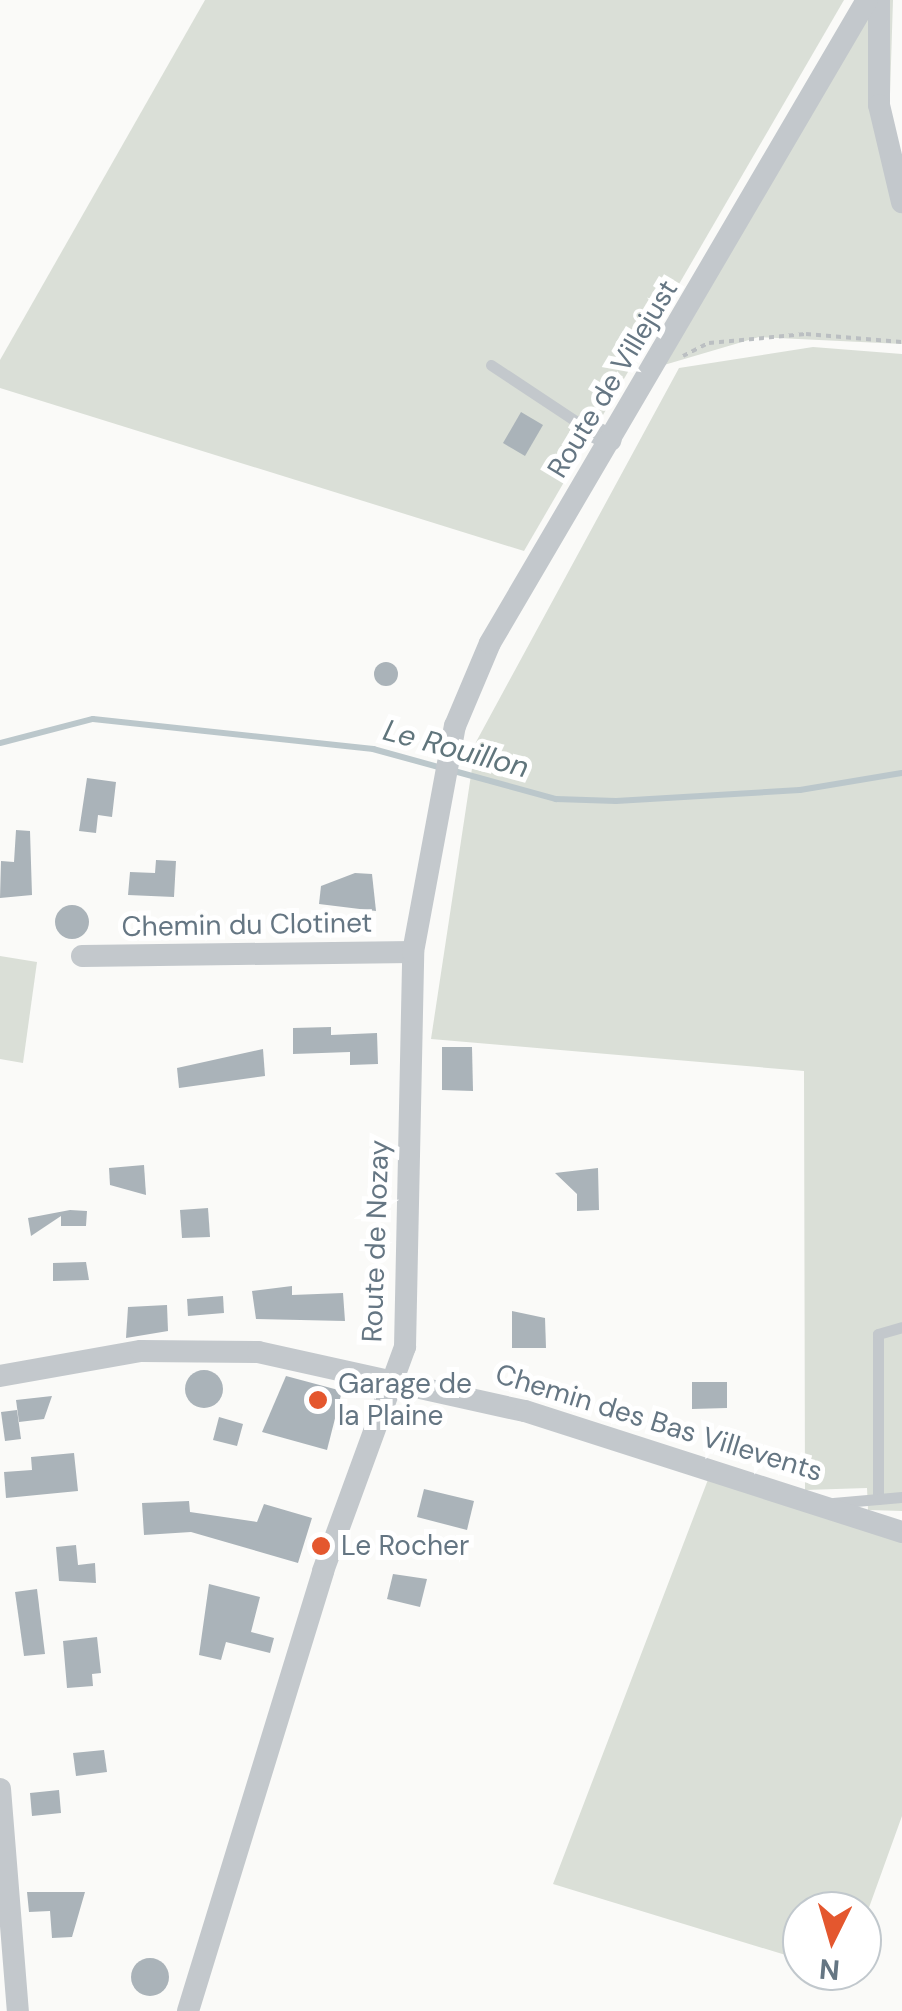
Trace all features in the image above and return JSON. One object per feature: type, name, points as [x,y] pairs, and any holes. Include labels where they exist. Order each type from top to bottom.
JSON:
[{"type":"street","name":"Route de Villejust","points":[[438,800],[455,726],[490,643],[867,0]]},
{"type":"street","points":[[879,0],[878,105],[902,202]]},
{"type":"street","points":[[583,426],[611,440]]},
{"type":"street","name":"Route de Nozay","points":[[188,2011],[322,1571],[396,1377],[410,1302],[413,952],[438,800]]},
{"type":"street","name":"Chemin du Clotinet","points":[[82,956],[413,952]]},
{"type":"street","name":"Chemin des Bas Villevents","points":[[0,1376],[141,1351],[258,1352],[396,1377],[902,1532]]},
{"type":"street","points":[[0,1789],[18,2011]]},
{"type":"lane","points":[[490,365],[583,426]]},
{"type":"lane","points":[[878,1499],[878,1334],[902,1327]]},
{"type":"lane","points":[[819,1505],[902,1497]]},
{"type":"path","points":[[652,372],[709,344],[806,334],[902,342]]},
{"type":"shaded area","points":[[205,0],[844,0],[524,551],[0,388],[0,360]]},
{"type":"shaded area","points":[[874,0],[893,0],[889,126],[902,167],[902,344],[759,337],[664,365]]},
{"type":"shaded area","points":[[813,347],[902,354],[902,1511],[868,1510],[867,1488],[805,1490],[804,1071],[431,1039],[476,742],[679,368]]},
{"type":"shaded area","points":[[0,956],[37,962],[23,1063],[0,1059]]},
{"type":"shaded area","points":[[709,1477],[902,1539],[902,1816],[875,1891],[782,1891],[782,1954],[553,1884]]},
{"type":"building","points":[[521,412],[543,425],[525,456],[503,443]]},
{"type":"building","points":[[381,662],[391,662],[398,674],[391,686],[381,686],[374,679],[374,669]]},
{"type":"building","points":[[87,778],[116,782],[112,817],[98,815],[96,833],[79,831]]},
{"type":"building","points":[[16,830],[30,831],[32,895],[0,898],[1,861],[14,862]]},
{"type":"building","points":[[156,860],[176,861],[174,897],[128,895],[130,872],[155,873]]},
{"type":"building","points":[[355,873],[372,874],[376,911],[319,904],[321,886]]},
{"type":"building","points":[[72,905],[84,910],[89,922],[84,934],[72,939],[60,934],[55,922],[60,910]]},
{"type":"building","points":[[331,1027],[331,1035],[377,1033],[378,1064],[350,1065],[350,1052],[293,1054],[293,1028]]},
{"type":"building","points":[[442,1047],[472,1047],[473,1091],[442,1090]]},
{"type":"building","points":[[263,1049],[265,1076],[179,1088],[177,1068]]},
{"type":"building","points":[[144,1165],[146,1195],[110,1185],[109,1168]]},
{"type":"building","points":[[598,1168],[599,1210],[577,1211],[577,1194],[555,1173]]},
{"type":"building","points":[[208,1208],[210,1237],[182,1238],[180,1210]]},
{"type":"building","points":[[87,1211],[86,1226],[61,1226],[61,1216],[31,1236],[28,1218]]},
{"type":"building","points":[[86,1262],[89,1280],[53,1281],[53,1263]]},
{"type":"building","points":[[292,1286],[292,1295],[343,1293],[345,1321],[256,1319],[252,1291]]},
{"type":"building","points":[[223,1296],[224,1313],[188,1316],[187,1299]]},
{"type":"building","points":[[167,1305],[168,1331],[126,1338],[128,1307]]},
{"type":"building","points":[[512,1311],[545,1318],[546,1348],[512,1348]]},
{"type":"building","points":[[204,1370],[217,1376],[223,1389],[217,1402],[204,1408],[191,1402],[185,1389],[191,1376]]},
{"type":"building","points":[[286,1376],[342,1391],[327,1450],[262,1432]]},
{"type":"building","points":[[692,1382],[727,1382],[727,1408],[692,1409]]},
{"type":"building","points":[[52,1396],[44,1419],[19,1422],[16,1400]]},
{"type":"building","points":[[17,1410],[21,1439],[5,1441],[1,1412]]},
{"type":"building","points":[[219,1417],[243,1424],[237,1446],[213,1440]]},
{"type":"building","points":[[74,1453],[78,1491],[6,1498],[4,1472],[32,1470],[31,1457]]},
{"type":"building","points":[[424,1489],[474,1501],[467,1530],[417,1517]]},
{"type":"building","points":[[189,1501],[190,1512],[257,1522],[264,1504],[312,1518],[298,1563],[191,1532],[144,1535],[142,1503]]},
{"type":"building","points":[[76,1545],[78,1565],[95,1563],[96,1583],[59,1581],[56,1547]]},
{"type":"building","points":[[393,1574],[427,1579],[420,1607],[387,1599]]},
{"type":"building","points":[[209,1584],[260,1597],[251,1632],[274,1638],[270,1653],[226,1642],[221,1660],[199,1655]]},
{"type":"building","points":[[37,1589],[45,1654],[24,1656],[15,1592]]},
{"type":"building","points":[[97,1637],[101,1673],[92,1674],[93,1686],[67,1688],[63,1641]]},
{"type":"building","points":[[104,1750],[107,1772],[76,1776],[73,1753]]},
{"type":"building","points":[[59,1790],[61,1813],[32,1816],[30,1793]]},
{"type":"building","points":[[27,1892],[85,1892],[72,1937],[52,1938],[50,1911],[29,1912]]},
{"type":"building","points":[[150,1958],[164,1963],[169,1977],[164,1991],[150,1996],[136,1991],[131,1977],[136,1963]]},
{"type":"waterway","name":"Le Rouillon","points":[[0,743],[93,719],[373,749],[442,768]]},
{"type":"waterway","name":"Le Rouillon","points":[[454,771],[556,799],[616,801],[800,790],[902,773]]},
{"type":"place","name":"Garage de la Plaine","points":[[318,1400]]},
{"type":"place","name":"Le Rocher","points":[[321,1546]]}]
